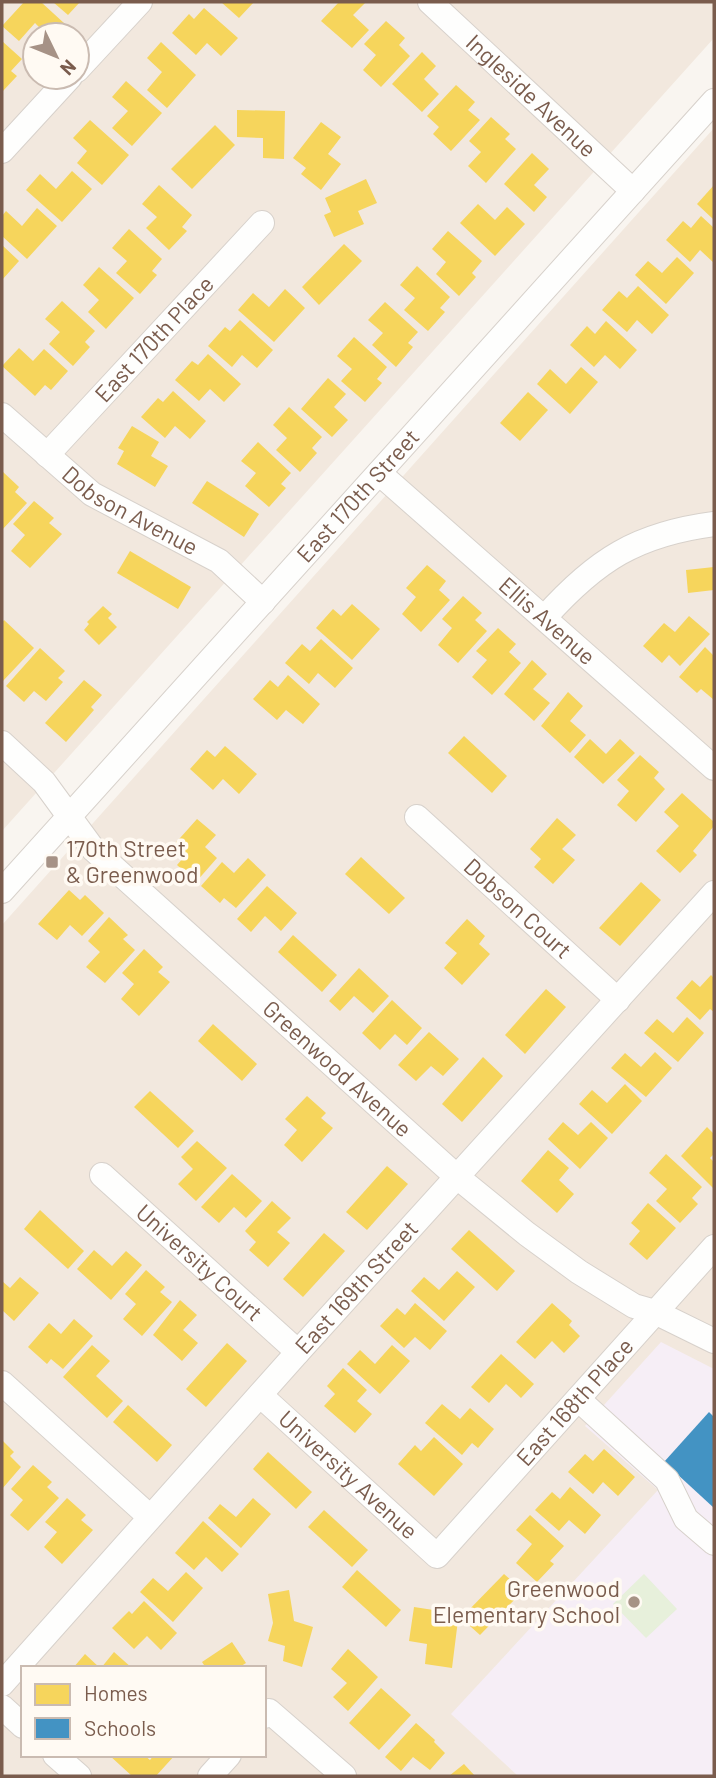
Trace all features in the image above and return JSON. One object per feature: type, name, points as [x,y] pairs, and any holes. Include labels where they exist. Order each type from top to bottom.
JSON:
[{"type":"street","points":[[91,55],[141,2]]},
{"type":"street","name":"Ingleside Avenue","points":[[430,2],[633,191]]},
{"type":"street","points":[[2,151],[57,91]]},
{"type":"street","name":"East 170th Street","points":[[2,891],[714,102]]},
{"type":"street","name":"East 170th Place","points":[[47,455],[262,223]]},
{"type":"street","name":"Dobson Avenue","points":[[2,415],[92,494],[219,561],[263,602]]},
{"type":"street","name":"Ellis Avenue","points":[[379,473],[714,768]]},
{"type":"street","points":[[545,617],[592,570],[635,543],[668,532],[714,524]]},
{"type":"street","name":"Greenwood Avenue","points":[[2,743],[44,782],[93,849],[456,1176],[579,1272],[634,1306],[655,1312],[714,1341]]},
{"type":"street","name":"Dobson Court","points":[[417,817],[618,1000]]},
{"type":"street","name":"East 169th Street","points":[[2,1684],[456,1176],[714,893]]},
{"type":"street","name":"University Court","points":[[102,1175],[298,1352]]},
{"type":"street","name":"East 168th Place","points":[[437,1556],[714,1247]]},
{"type":"street","points":[[2,1383],[150,1517]]},
{"type":"street","name":"University Avenue","points":[[260,1395],[437,1556]]},
{"type":"street","points":[[578,1399],[667,1480],[686,1519],[714,1543]]},
{"type":"street","points":[[2,1707],[21,1724]]},
{"type":"street","points":[[267,1713],[344,1776]]},
{"type":"street","points":[[57,1757],[79,1776]]},
{"type":"street","points":[[210,1776],[227,1757]]},
{"type":"shaded area","points":[[2,2],[714,2],[714,38],[2,831]]},
{"type":"shaded area","points":[[714,128],[714,1776],[2,1776],[2,925]]},
{"type":"shaded area","name":"Greenwood Elementary School","points":[[661,1342],[714,1369],[714,1776],[518,1776],[451,1714],[658,1490],[585,1426]]},
{"type":"green space","points":[[644,1574],[677,1609],[646,1638],[613,1604]]},
{"type":"building: Homes","points":[[24,2],[41,2],[62,21],[21,21],[19,41],[2,26]]},
{"type":"building: Homes","points":[[53,2],[80,2],[68,15]]},
{"type":"building: Homes","points":[[221,2],[254,2],[239,18]]},
{"type":"building: Homes","points":[[339,2],[366,2],[353,15],[369,30],[352,48],[321,21]]},
{"type":"building: Homes","points":[[204,8],[238,38],[221,56],[207,43],[196,55],[172,33],[189,14],[194,19]]},
{"type":"building: Homes","points":[[386,21],[405,38],[399,45],[410,56],[381,87],[363,70],[376,55],[364,44]]},
{"type":"building: Homes","points":[[2,41],[21,60],[11,71],[17,76],[2,92]]},
{"type":"building: Homes","points":[[161,42],[196,75],[167,108],[147,90],[162,72],[147,58]]},
{"type":"building: Homes","points":[[422,52],[436,66],[424,79],[439,94],[422,112],[392,84]]},
{"type":"building: Homes","points":[[126,81],[162,113],[132,146],[112,128],[128,111],[112,97]]},
{"type":"building: Homes","points":[[456,85],[475,102],[468,110],[480,120],[451,151],[433,134],[439,127],[427,116]]},
{"type":"building: Homes","points":[[237,110],[285,111],[284,159],[263,158],[263,138],[237,137]]},
{"type":"building: Homes","points":[[491,117],[510,134],[505,139],[516,149],[486,183],[468,166],[481,152],[469,141]]},
{"type":"building: Homes","points":[[90,120],[129,155],[102,185],[77,163],[87,151],[73,138]]},
{"type":"building: Homes","points":[[321,122],[341,137],[328,154],[341,164],[321,190],[301,174],[306,168],[293,158]]},
{"type":"building: Homes","points":[[215,125],[235,145],[192,189],[171,169]]},
{"type":"building: Homes","points":[[532,153],[549,169],[534,185],[547,197],[534,212],[504,184]]},
{"type":"building: Homes","points":[[72,171],[92,189],[62,222],[26,190],[40,174],[56,189]]},
{"type":"building: Homes","points":[[366,179],[377,203],[358,211],[364,224],[334,237],[324,215],[331,212],[325,198]]},
{"type":"building: Homes","points":[[159,185],[192,215],[182,227],[187,231],[169,250],[146,228],[157,217],[142,204]]},
{"type":"building: Homes","points":[[714,185],[714,220],[697,204]]},
{"type":"building: Homes","points":[[478,204],[495,220],[507,207],[525,224],[495,256],[460,223]]},
{"type":"building: Homes","points":[[37,208],[57,226],[27,259],[2,236],[2,216],[6,211],[22,226]]},
{"type":"building: Homes","points":[[701,216],[714,228],[714,263],[700,250],[690,262],[666,240],[683,221],[691,228]]},
{"type":"building: Homes","points":[[129,229],[162,259],[152,271],[157,275],[140,294],[116,273],[127,261],[112,248]]},
{"type":"building: Homes","points":[[448,231],[482,261],[472,273],[476,277],[459,296],[436,274],[446,262],[432,249]]},
{"type":"building: Homes","points":[[344,244],[362,261],[319,305],[302,287]]},
{"type":"building: Homes","points":[[2,245],[19,261],[2,280]]},
{"type":"building: Homes","points":[[677,257],[694,273],[666,304],[635,275],[648,261],[662,273]]},
{"type":"building: Homes","points":[[417,266],[450,297],[440,308],[445,312],[428,331],[404,310],[415,298],[400,285]]},
{"type":"building: Homes","points":[[99,267],[134,298],[106,329],[88,312],[99,300],[83,285]]},
{"type":"building: Homes","points":[[638,286],[669,315],[652,334],[637,320],[627,332],[602,310],[619,291],[627,298]]},
{"type":"building: Homes","points":[[285,289],[305,308],[274,342],[238,310],[253,293],[269,307]]},
{"type":"building: Homes","points":[[62,301],[95,331],[85,342],[90,347],[73,366],[49,344],[60,332],[45,319]]},
{"type":"building: Homes","points":[[385,302],[418,332],[408,343],[413,347],[396,367],[372,345],[383,333],[368,320]]},
{"type":"building: Homes","points":[[240,320],[273,350],[257,368],[242,355],[232,367],[208,346],[225,327],[230,331]]},
{"type":"building: Homes","points":[[606,321],[637,350],[620,369],[605,355],[594,367],[570,345],[587,326],[595,334]]},
{"type":"building: Homes","points":[[354,337],[387,367],[377,379],[382,383],[365,402],[341,381],[352,369],[337,356]]},
{"type":"building: Homes","points":[[19,348],[33,361],[44,349],[68,371],[51,390],[45,385],[35,396],[2,366]]},
{"type":"building: Homes","points":[[208,354],[241,384],[224,402],[210,389],[199,401],[175,380],[192,361],[198,365]]},
{"type":"building: Homes","points":[[581,367],[598,382],[570,414],[537,384],[550,369],[566,384]]},
{"type":"building: Homes","points":[[328,378],[346,394],[334,407],[348,420],[332,437],[301,409]]},
{"type":"building: Homes","points":[[173,391],[206,421],[190,439],[175,426],[165,438],[141,417],[158,398],[163,402]]},
{"type":"building: Homes","points":[[528,392],[548,410],[520,441],[500,423]]},
{"type":"building: Homes","points":[[289,407],[322,437],[312,448],[317,453],[300,472],[276,450],[287,438],[273,425]]},
{"type":"building: Homes","points":[[132,426],[159,442],[151,456],[168,466],[155,487],[117,464],[124,451],[118,448]]},
{"type":"building: Homes","points":[[258,442],[291,473],[281,484],[286,488],[269,507],[245,486],[256,473],[241,461]]},
{"type":"building: Homes","points":[[2,471],[19,487],[15,492],[27,503],[2,530]]},
{"type":"building: Homes","points":[[207,481],[259,514],[244,537],[192,503]]},
{"type":"building: Homes","points":[[34,501],[54,518],[49,523],[62,534],[30,568],[11,551],[25,535],[13,524]]},
{"type":"building: Homes","points":[[130,551],[191,587],[178,609],[117,573]]},
{"type":"building: Homes","points":[[427,565],[446,581],[439,590],[450,600],[421,632],[402,614],[416,597],[406,588]]},
{"type":"building: Homes","points":[[714,567],[714,590],[688,593],[686,570]]},
{"type":"building: Homes","points":[[463,596],[482,613],[475,620],[487,631],[458,663],[438,645],[452,628],[442,619]]},
{"type":"building: Homes","points":[[352,604],[380,629],[352,660],[316,628],[333,609],[341,616]]},
{"type":"building: Homes","points":[[103,606],[112,614],[108,618],[117,627],[99,645],[84,630],[89,624],[87,622]]},
{"type":"building: Homes","points":[[689,616],[710,634],[680,666],[669,655],[662,663],[643,646],[664,623],[675,632]]},
{"type":"building: Homes","points":[[4,620],[34,648],[2,682],[2,623]]},
{"type":"building: Homes","points":[[498,628],[516,644],[509,652],[521,663],[492,695],[472,677],[487,660],[476,651]]},
{"type":"building: Homes","points":[[321,639],[353,668],[335,688],[318,673],[309,684],[285,663],[302,644],[310,651]]},
{"type":"building: Homes","points":[[705,647],[714,656],[714,700],[701,689],[697,693],[679,677]]},
{"type":"building: Homes","points":[[40,648],[65,671],[58,678],[63,682],[46,701],[34,691],[24,702],[6,686]]},
{"type":"building: Homes","points":[[532,660],[547,674],[533,689],[550,703],[534,721],[504,694]]},
{"type":"building: Homes","points":[[288,675],[320,704],[303,724],[286,710],[277,720],[253,699],[270,680],[278,687]]},
{"type":"building: Homes","points":[[84,680],[102,695],[91,707],[94,710],[66,742],[45,723]]},
{"type":"building: Homes","points":[[568,692],[583,706],[570,721],[586,735],[570,753],[541,726]]},
{"type":"building: Homes","points":[[464,736],[507,776],[492,793],[448,753]]},
{"type":"building: Homes","points":[[590,739],[606,754],[620,739],[635,753],[603,784],[574,757]]},
{"type":"building: Homes","points":[[225,746],[257,774],[239,794],[223,779],[213,790],[190,769],[207,750],[215,757]]},
{"type":"building: Homes","points":[[640,755],[659,772],[654,778],[665,789],[636,822],[617,805],[629,791],[617,780]]},
{"type":"building: Homes","points":[[682,793],[714,822],[714,826],[693,851],[697,855],[680,873],[656,851],[679,826],[664,812]]},
{"type":"building: Homes","points":[[557,818],[576,835],[562,849],[575,860],[553,884],[534,867],[541,859],[530,849]]},
{"type":"building: Homes","points":[[197,819],[216,835],[205,847],[217,858],[196,882],[177,865],[184,857],[172,847]]},
{"type":"building: Homes","points":[[361,857],[405,898],[389,914],[345,874]]},
{"type":"building: Homes","points":[[248,858],[266,875],[236,908],[224,898],[220,903],[201,886],[222,862],[234,873]]},
{"type":"building: Homes","points":[[641,882],[661,900],[620,946],[599,928]]},
{"type":"building: Homes","points":[[267,886],[297,913],[281,931],[265,916],[251,932],[237,919]]},
{"type":"building: Homes","points":[[69,890],[80,900],[85,895],[104,913],[82,936],[70,925],[57,940],[38,924]]},
{"type":"building: Homes","points":[[109,917],[128,935],[123,939],[135,950],[105,983],[86,967],[100,952],[88,941]]},
{"type":"building: Homes","points":[[467,919],[485,936],[479,944],[490,954],[462,985],[444,968],[457,953],[445,943]]},
{"type":"building: Homes","points":[[293,935],[337,975],[322,992],[278,952]]},
{"type":"building: Homes","points":[[144,949],[163,967],[158,972],[170,982],[139,1016],[121,999],[134,984],[122,973]]},
{"type":"building: Homes","points":[[359,968],[389,996],[373,1013],[354,996],[340,1011],[329,1001]]},
{"type":"building: Homes","points":[[711,975],[714,978],[714,1012],[710,1009],[700,1020],[676,998],[692,980],[700,987]]},
{"type":"building: Homes","points":[[546,989],[566,1007],[525,1054],[505,1035]]},
{"type":"building: Homes","points":[[392,1000],[422,1028],[407,1045],[395,1034],[380,1050],[362,1033]]},
{"type":"building: Homes","points":[[687,1017],[704,1033],[678,1062],[644,1033],[657,1019],[673,1033]]},
{"type":"building: Homes","points":[[213,1024],[257,1064],[242,1081],[198,1041]]},
{"type":"building: Homes","points":[[429,1032],[459,1059],[443,1076],[431,1066],[416,1081],[398,1065]]},
{"type":"building: Homes","points":[[655,1052],[672,1068],[646,1097],[611,1068],[625,1053],[641,1067]]},
{"type":"building: Homes","points":[[483,1057],[503,1076],[462,1122],[442,1104]]},
{"type":"building: Homes","points":[[625,1084],[642,1101],[612,1134],[579,1104],[592,1090],[607,1103]]},
{"type":"building: Homes","points":[[150,1091],[194,1131],[178,1148],[134,1107]]},
{"type":"building: Homes","points":[[307,1096],[326,1113],[321,1118],[333,1128],[302,1162],[284,1145],[297,1130],[285,1119]]},
{"type":"building: Homes","points":[[563,1122],[578,1135],[591,1122],[608,1138],[580,1169],[548,1139]]},
{"type":"building: Homes","points":[[707,1127],[714,1134],[714,1154],[710,1158],[714,1162],[713,1188],[681,1156]]},
{"type":"building: Homes","points":[[197,1141],[227,1168],[196,1201],[178,1184],[193,1169],[181,1157]]},
{"type":"building: Homes","points":[[548,1150],[569,1168],[559,1180],[574,1194],[557,1213],[521,1181]]},
{"type":"building: Homes","points":[[666,1154],[702,1187],[692,1198],[698,1204],[680,1223],[656,1201],[667,1189],[649,1173]]},
{"type":"building: Homes","points":[[387,1166],[408,1184],[367,1230],[346,1212]]},
{"type":"building: Homes","points":[[232,1174],[262,1201],[246,1218],[234,1207],[219,1223],[201,1207]]},
{"type":"building: Homes","points":[[272,1201],[291,1218],[277,1232],[290,1243],[268,1267],[249,1250],[256,1242],[245,1231]]},
{"type":"building: Homes","points":[[648,1203],[676,1228],[647,1260],[629,1244],[640,1231],[631,1223]]},
{"type":"building: Homes","points":[[40,1210],[84,1251],[68,1269],[24,1229]]},
{"type":"building: Homes","points":[[469,1230],[515,1271],[497,1291],[451,1249]]},
{"type":"building: Homes","points":[[324,1233],[345,1251],[303,1297],[283,1279]]},
{"type":"building: Homes","points":[[94,1250],[112,1266],[126,1251],[142,1265],[111,1300],[77,1269]]},
{"type":"building: Homes","points":[[146,1270],[165,1287],[160,1292],[172,1302],[142,1336],[123,1319],[136,1304],[125,1294]]},
{"type":"building: Homes","points":[[457,1271],[475,1287],[444,1321],[411,1291],[424,1277],[439,1290]]},
{"type":"building: Homes","points":[[20,1277],[39,1293],[14,1321],[2,1310],[2,1281],[10,1288]]},
{"type":"building: Homes","points":[[180,1300],[197,1315],[183,1330],[198,1343],[182,1361],[153,1335]]},
{"type":"building: Homes","points":[[415,1303],[447,1331],[430,1350],[415,1337],[404,1348],[380,1326],[397,1308],[405,1315]]},
{"type":"building: Homes","points":[[552,1303],[572,1321],[569,1325],[580,1336],[564,1353],[552,1341],[535,1359],[516,1342]]},
{"type":"building: Homes","points":[[74,1319],[93,1336],[63,1369],[51,1359],[47,1364],[28,1347],[49,1323],[61,1334]]},
{"type":"building: Homes","points":[[227,1343],[247,1361],[206,1407],[186,1389]]},
{"type":"building: Homes","points":[[92,1345],[110,1361],[96,1376],[123,1401],[107,1418],[63,1377]]},
{"type":"building: Homes","points":[[392,1345],[410,1361],[380,1394],[347,1364],[360,1350],[375,1364]]},
{"type":"building: Homes","points":[[501,1354],[534,1384],[521,1398],[506,1384],[489,1403],[471,1387]]},
{"type":"building: Homes","points":[[343,1368],[367,1390],[357,1401],[372,1414],[355,1433],[324,1406],[335,1394],[327,1386]]},
{"type":"building: Homes","points":[[442,1404],[460,1419],[470,1408],[494,1429],[478,1448],[472,1443],[462,1455],[425,1423]]},
{"type":"building: Homes","points":[[128,1405],[172,1445],[157,1462],[113,1422]]},
{"type":"building: Homes","points":[[434,1437],[463,1464],[434,1496],[398,1464],[415,1445],[421,1451]]},
{"type":"building: Homes","points":[[2,1440],[14,1452],[10,1456],[21,1467],[2,1489]]},
{"type":"building: Homes","points":[[604,1449],[635,1477],[618,1496],[603,1482],[593,1494],[568,1472],[585,1454],[593,1461]]},
{"type":"building: Homes","points":[[268,1452],[312,1492],[296,1509],[253,1469]]},
{"type":"building: Homes","points":[[33,1465],[52,1482],[47,1487],[59,1498],[28,1531],[10,1515],[23,1500],[11,1489]]},
{"type":"building: Homes","points":[[570,1487],[601,1515],[585,1534],[569,1520],[559,1531],[535,1510],[552,1492],[560,1499]]},
{"type":"building: Homes","points":[[67,1498],[86,1515],[81,1520],[93,1530],[62,1564],[44,1547],[57,1532],[45,1522]]},
{"type":"building: Homes","points":[[253,1498],[271,1514],[241,1548],[208,1518],[220,1504],[236,1517]]},
{"type":"building: Homes","points":[[324,1510],[368,1550],[352,1567],[308,1527]]},
{"type":"building: Homes","points":[[530,1515],[564,1546],[550,1561],[554,1564],[537,1582],[516,1563],[532,1544],[516,1530]]},
{"type":"building: Homes","points":[[203,1521],[239,1554],[222,1572],[206,1557],[194,1570],[175,1553]]},
{"type":"building: Homes","points":[[357,1570],[401,1610],[386,1627],[342,1587]]},
{"type":"building: Homes","points":[[186,1572],[203,1588],[173,1622],[140,1592],[153,1578],[168,1591]]},
{"type":"building: Homes","points":[[504,1574],[523,1591],[480,1635],[461,1618]]},
{"type":"building: Homes","points":[[289,1590],[294,1621],[313,1627],[302,1667],[283,1661],[285,1646],[268,1641],[273,1623],[268,1594]]},
{"type":"building: Homes","points":[[144,1601],[177,1633],[161,1650],[147,1636],[134,1649],[112,1628],[129,1611],[132,1614]]},
{"type":"building: Homes","points":[[414,1607],[440,1611],[439,1617],[458,1620],[452,1668],[425,1664],[427,1644],[409,1641]]},
{"type":"building: Homes","points":[[232,1642],[246,1663],[241,1666],[205,1666],[202,1662]]},
{"type":"building: Homes","points":[[348,1649],[378,1677],[348,1711],[333,1697],[347,1683],[331,1669]]},
{"type":"building: Homes","points":[[114,1652],[130,1666],[103,1666]]},
{"type":"building: Homes","points":[[85,1654],[98,1666],[75,1666]]},
{"type":"building: Homes","points":[[381,1688],[411,1715],[379,1750],[349,1723]]},
{"type":"building: Homes","points":[[416,1723],[445,1753],[430,1770],[413,1757],[401,1771],[385,1757]]},
{"type":"building: Homes","points":[[111,1757],[146,1757],[150,1760],[152,1757],[173,1757],[156,1776],[132,1776]]},
{"type":"building: Homes","points":[[464,1764],[475,1776],[449,1776]]},
{"type":"building: Schools","points":[[709,1412],[714,1417],[714,1508],[664,1462]]},
{"type":"place","name":"170th Street & Greenwood","points":[[52,862]]},
{"type":"place","name":"Greenwood Elementary School","points":[[634,1602]]}]
